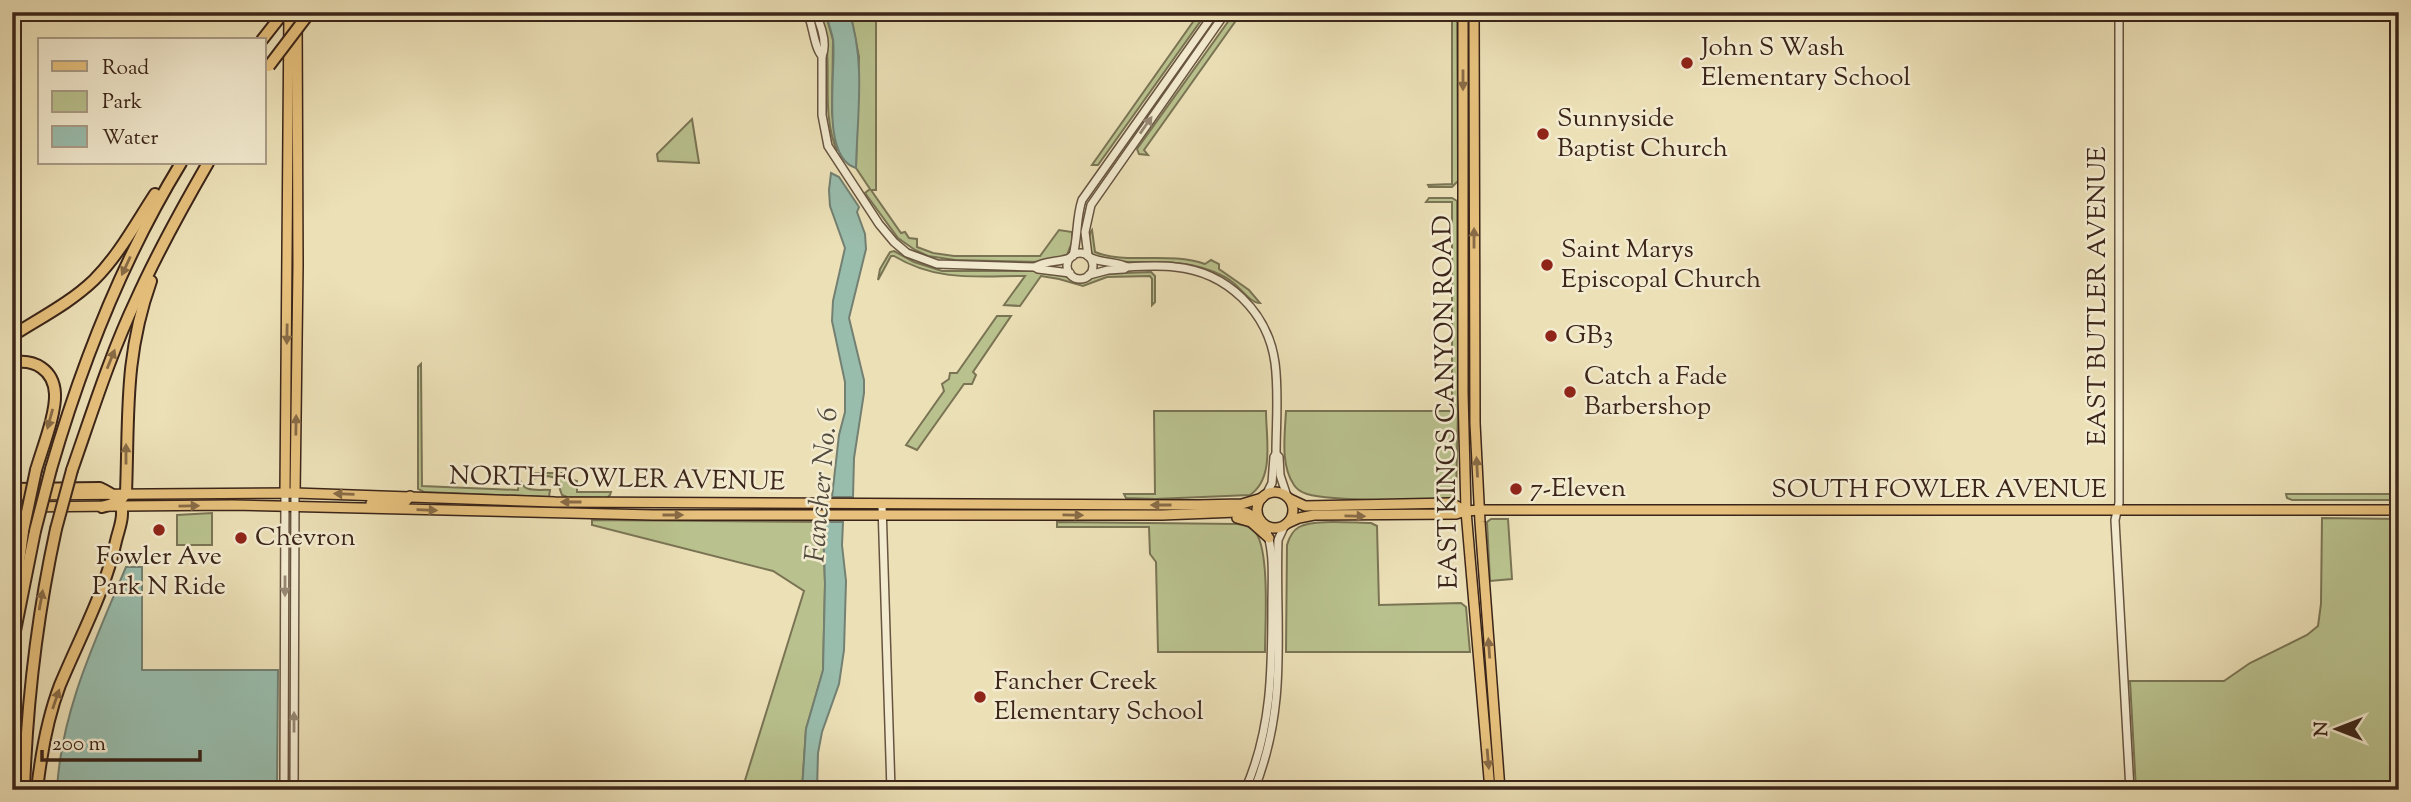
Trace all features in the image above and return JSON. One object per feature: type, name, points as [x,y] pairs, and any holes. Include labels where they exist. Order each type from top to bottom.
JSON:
[{"type":"highway","points":[[265,37],[286,12]]},
{"type":"highway","points":[[266,69],[310,12]]},
{"type":"highway","points":[[12,336],[74,297],[101,272],[127,238],[175,164]]},
{"type":"highway","points":[[12,631],[29,531],[73,396],[99,326],[144,229],[180,164]]},
{"type":"highway","points":[[24,790],[32,664],[42,594],[72,470],[97,396],[130,314],[154,261],[207,164]]},
{"type":"highway","points":[[37,790],[49,718],[60,686],[91,617],[108,569],[122,514],[119,499],[135,335],[152,279],[187,199]]},
{"type":"highway","points":[[12,363],[25,361],[41,367],[54,386],[54,404],[36,470],[12,646]]},
{"type":"highway","points":[[12,489],[100,488],[119,499]]},
{"type":"highway","points":[[102,507],[119,499]]},
{"type":"main road","points":[[286,12],[290,493]]},
{"type":"main road","points":[[290,493],[298,266],[297,12]]},
{"type":"main road","name":"EAST KINGS CANYON ROAD","points":[[1463,12],[1466,511],[1490,790]]},
{"type":"main road","name":"EAST KINGS CANYON ROAD","points":[[1474,12],[1474,386],[1500,790]]},
{"type":"main road","points":[[1463,302],[1468,321],[1468,377],[1470,384],[1474,386]]},
{"type":"main road","points":[[1275,492],[1305,506],[1451,503],[1466,511],[1456,514],[1314,515],[1273,528],[1262,522],[1258,506],[1264,496],[1275,492]]},
{"type":"main road","name":"NORTH FOWLER AVENUE","points":[[119,499],[290,493],[555,502],[762,503],[882,510],[1162,515],[1243,513],[1262,522]]},
{"type":"main road","name":"NORTH FOWLER AVENUE","points":[[12,495],[290,507],[555,513],[702,514],[837,509]]},
{"type":"main road","points":[[352,507],[366,503],[405,502],[410,496]]},
{"type":"main road","name":"NORTH FOWLER AVENUE","points":[[882,510],[1241,504],[1264,496]]},
{"type":"main road","points":[[1286,525],[1293,514],[1288,498]]},
{"type":"main road","points":[[702,514],[721,509],[756,509],[762,503]]},
{"type":"main road","points":[[12,507],[102,507]]},
{"type":"main road","name":"SOUTH FOWLER AVENUE","points":[[1466,511],[2399,510]]},
{"type":"main road","points":[[1162,515],[1242,518],[1257,526],[1269,538]]},
{"type":"main road","points":[[1481,675],[1487,682],[1491,724],[1496,738]]},
{"type":"street","points":[[807,12],[818,52],[822,56]]},
{"type":"street","points":[[816,12],[825,52],[822,56],[822,121],[828,146],[886,234],[900,248],[916,257],[948,265],[1035,267],[1082,253],[1107,263],[1124,264],[1127,267]]},
{"type":"street","points":[[1070,273],[1068,265],[1072,257],[1079,209],[1099,175],[1215,12]]},
{"type":"street","points":[[1090,275],[1093,265],[1085,239],[1091,205],[1226,12]]},
{"type":"street","name":"EAST BUTLER AVENUE","points":[[2119,12],[2119,503],[2115,533],[2130,790]]},
{"type":"street","points":[[1035,267],[1070,273],[1081,279],[1127,267],[1175,267],[1203,273],[1235,291],[1255,312],[1268,337],[1275,364],[1276,454],[1279,457],[1280,475],[1288,498]]},
{"type":"street","points":[[1264,496],[1272,483],[1273,457],[1276,454]]},
{"type":"street","points":[[290,493],[294,790]]},
{"type":"street","points":[[284,790],[290,507]]},
{"type":"street","points":[[882,510],[891,790]]},
{"type":"street","points":[[1245,790],[1264,734],[1271,688],[1272,579],[1269,538],[1262,522]]},
{"type":"street","points":[[1254,790],[1267,752],[1276,704],[1279,652],[1278,540],[1286,525]]},
{"type":"green space","points":[[819,12],[825,12],[833,40],[832,112],[837,151],[829,117],[827,47]]},
{"type":"green space","points":[[1200,12],[1207,12],[1098,165],[1092,165]]},
{"type":"green space","points":[[1235,12],[1242,12],[1144,150],[1148,155],[1139,154],[1137,149]]},
{"type":"green space","points":[[1452,12],[1457,12],[1458,181],[1452,187],[1429,187],[1428,185],[1452,184]]},
{"type":"green space","points":[[852,21],[876,21],[876,190],[871,190],[901,233],[905,232],[909,238],[917,239],[917,247],[933,253],[954,256],[1040,256],[1059,230],[1072,232],[1072,242],[1067,255],[1042,262],[955,260],[928,256],[898,238],[865,193],[870,189],[856,168],[859,57]]},
{"type":"green space","points":[[692,119],[699,163],[658,161],[657,154]]},
{"type":"green space","points":[[1429,198],[1452,198],[1457,201],[1456,496],[1428,500],[1383,500],[1307,494],[1294,485],[1287,468],[1284,449],[1286,411],[1452,411],[1452,202],[1426,202]]},
{"type":"green space","points":[[1092,230],[1095,252],[1107,256],[1177,258],[1205,264],[1211,260],[1219,264],[1219,269],[1249,290],[1260,303],[1249,298],[1228,279],[1206,269],[1177,263],[1119,261],[1093,255],[1089,242]]},
{"type":"green space","points":[[894,251],[914,262],[942,271],[1046,271],[1083,281],[1099,274],[1151,272],[1155,276],[1155,302],[1152,305],[1150,276],[1107,277],[1083,286],[1041,276],[1020,306],[1004,305],[1025,276],[974,277],[942,274],[891,256],[878,280],[880,269],[890,252]]},
{"type":"green space","points":[[997,316],[1011,316],[973,372],[976,375],[972,384],[964,384],[917,450],[906,445],[944,391],[942,384],[949,379],[950,373],[957,373]]},
{"type":"green space","points":[[421,364],[422,486],[518,490],[519,477],[527,488],[550,490],[549,497],[424,492],[418,489],[418,367]]},
{"type":"green space","points":[[1154,411],[1266,411],[1266,468],[1258,488],[1250,495],[1126,498],[1124,494],[1155,494]]},
{"type":"green space","points":[[531,473],[562,473],[565,478],[577,481],[577,492],[611,492],[607,498],[567,497],[562,495],[556,478],[548,476],[531,479]]},
{"type":"green space","points":[[2286,494],[2399,494],[2399,500],[2292,500],[2287,498]]},
{"type":"green space","points":[[212,513],[212,545],[177,545],[177,515]]},
{"type":"green space","points":[[2322,518],[2399,519],[2399,790],[2136,790],[2130,681],[2224,681],[2250,663],[2307,635],[2318,626],[2321,604]]},
{"type":"green space","points":[[1491,519],[1508,519],[1512,579],[1490,581],[1487,522]]},
{"type":"green space","points":[[592,520],[823,522],[823,671],[806,729],[802,790],[742,790],[804,591],[773,571],[592,525]]},
{"type":"green space","points":[[1057,522],[1237,524],[1250,527],[1256,533],[1263,556],[1266,590],[1265,652],[1158,652],[1156,562],[1150,554],[1149,527],[1057,527]]},
{"type":"green space","points":[[1314,523],[1371,523],[1377,526],[1379,605],[1461,603],[1466,607],[1470,652],[1286,652],[1287,545],[1291,535],[1299,527]]},
{"type":"water","points":[[825,12],[849,12],[854,31],[859,69],[856,168],[845,161],[837,147],[832,111],[833,39]]},
{"type":"water","points":[[831,173],[839,177],[859,207],[857,212],[865,234],[866,249],[849,318],[864,380],[854,458],[853,497],[832,497],[839,435],[845,412],[845,382],[832,321],[833,301],[845,248],[830,206]]},
{"type":"water","points":[[823,522],[843,522],[842,545],[846,581],[844,650],[839,684],[822,732],[818,753],[817,790],[802,790],[806,729],[823,670]]},
{"type":"water","points":[[126,567],[142,567],[142,670],[278,670],[277,790],[57,790],[65,732],[73,704],[92,648]]},
{"type":"place","name":"John S Wash Elementary School","points":[[1687,63]]},
{"type":"place","name":"Sunnyside Baptist Church","points":[[1543,134]]},
{"type":"place","name":"Saint Marys Episcopal Church","points":[[1547,265]]},
{"type":"place","name":"GB3","points":[[1551,336]]},
{"type":"place","name":"Catch a Fade Barbershop","points":[[1570,392]]},
{"type":"place","name":"7-Eleven","points":[[1516,489]]},
{"type":"place","name":"Fowler Ave Park N Ride","points":[[159,530]]},
{"type":"place","name":"Chevron","points":[[241,538]]},
{"type":"place","name":"Fancher Creek Elementary School","points":[[980,697]]},
{"type":"water label","name":"Fancher No. 6","points":[[823,485]]}]
